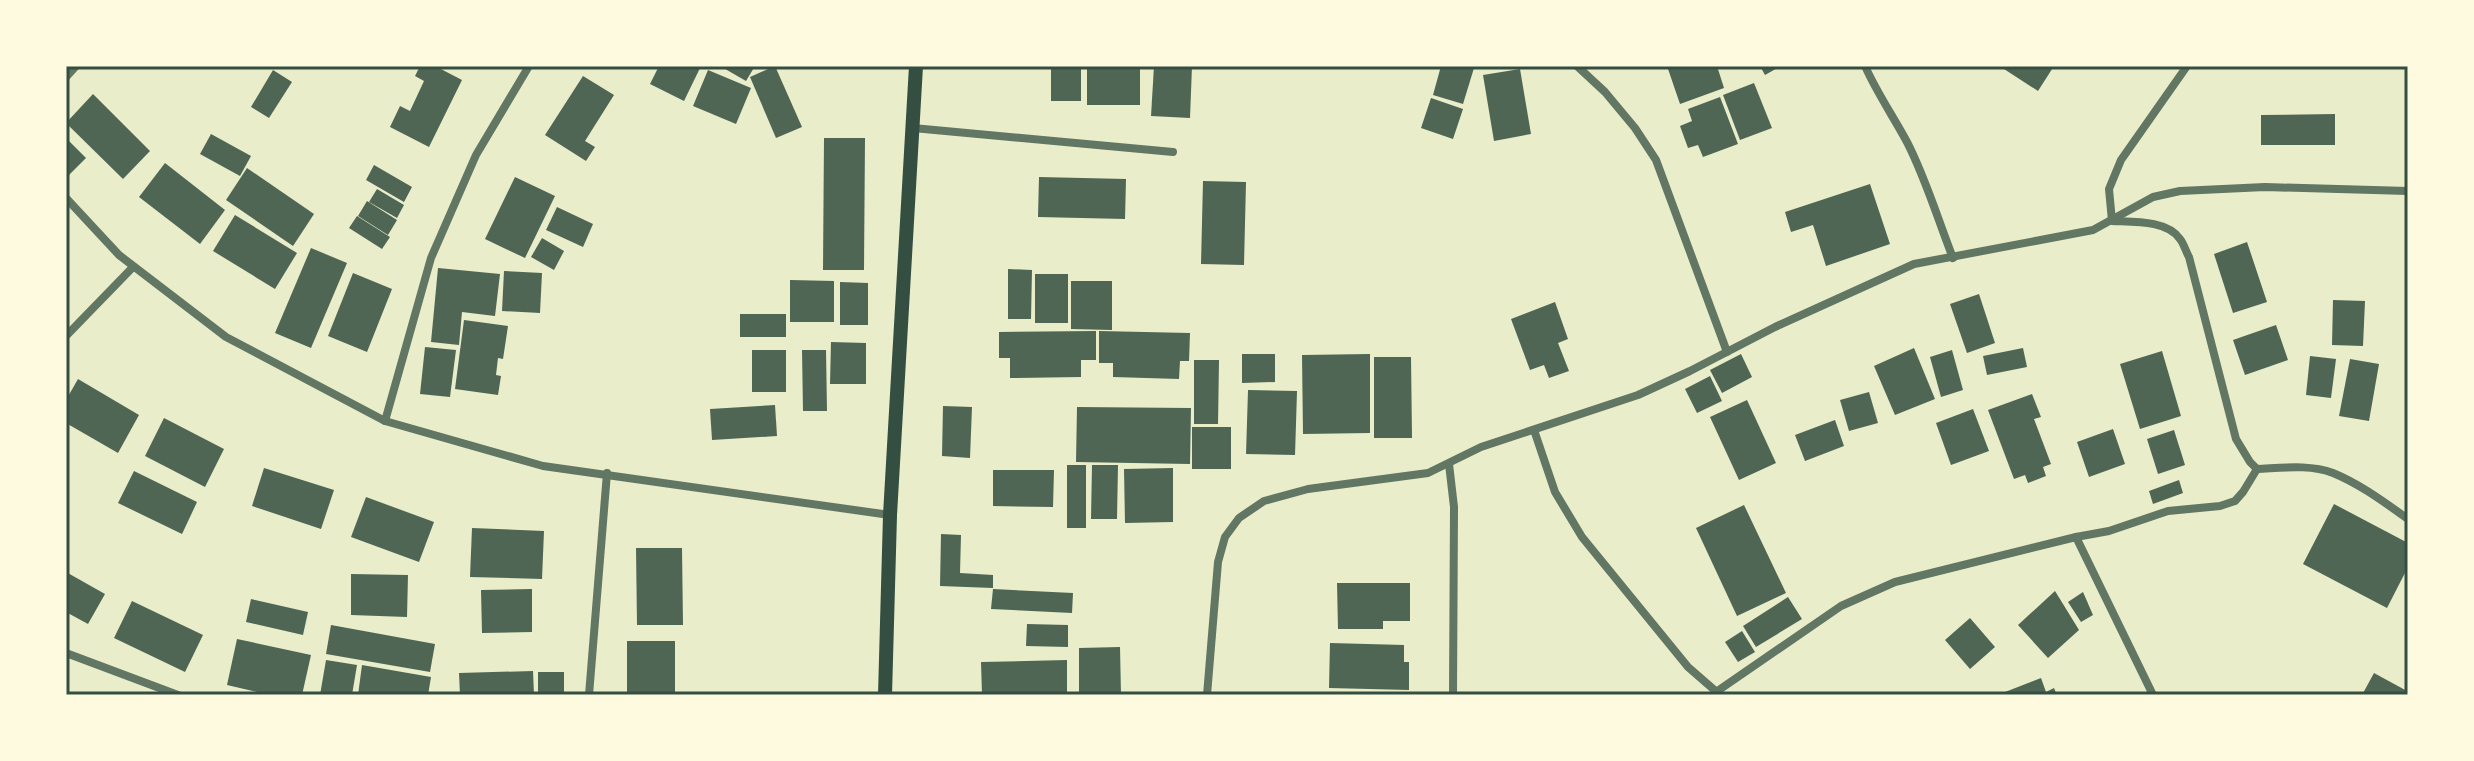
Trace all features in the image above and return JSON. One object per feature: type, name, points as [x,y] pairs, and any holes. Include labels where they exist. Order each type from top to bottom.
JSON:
[{"type":"main road","points":[[885,695],[890,515],[916,66]]},
{"type":"street","points":[[66,77],[76,66]]},
{"type":"street","points":[[385,421],[431,258],[476,155],[529,66]]},
{"type":"street","points":[[1577,66],[1605,92],[1656,160],[1727,352]]},
{"type":"street","points":[[1865,66],[1881,102],[1906,140],[1953,258]]},
{"type":"street","points":[[2112,221],[2109,189],[2121,160],[2187,66]]},
{"type":"street","points":[[913,128],[1173,152]]},
{"type":"street","points":[[1207,695],[1218,562],[1225,537],[1239,518],[1264,501],[1308,489],[1428,473],[1481,447],[1638,395],[1775,327],[1914,264],[2093,230],[2153,197],[2180,191],[2265,187],[2408,191]]},
{"type":"street","points":[[66,198],[119,255],[226,337],[385,421],[543,466],[890,515]]},
{"type":"street","points":[[2112,221],[2143,222],[2179,237],[2189,257],[2236,439],[2250,462],[2257,469],[2291,467],[2330,472],[2366,489],[2408,519]]},
{"type":"street","points":[[66,336],[133,267]]},
{"type":"street","points":[[1534,430],[1555,492],[1582,537],[1688,667],[1718,693],[1841,606],[1895,582],[2109,531],[2168,511],[2220,506],[2235,501],[2257,469]]},
{"type":"street","points":[[1449,464],[1454,507],[1453,695]]},
{"type":"street","points":[[589,695],[607,473]]},
{"type":"street","points":[[2076,537],[2153,695]]},
{"type":"street","points":[[66,653],[178,695]]},
{"type":"building","points":[[420,66],[435,66],[462,80],[429,147],[390,127],[400,106],[410,111],[424,81],[415,76]]},
{"type":"building","points":[[659,66],[701,66],[684,101],[650,84]]},
{"type":"building","points":[[720,66],[755,66],[746,81]]},
{"type":"building","points":[[775,66],[802,127],[776,138],[750,77]]},
{"type":"building","points":[[1051,66],[1081,66],[1081,101],[1051,101]]},
{"type":"building","points":[[1087,66],[1140,66],[1140,105],[1087,105]]},
{"type":"building","points":[[1154,66],[1192,66],[1190,118],[1151,116]]},
{"type":"building","points":[[1441,66],[1474,68],[1463,104],[1433,95]]},
{"type":"building","points":[[1667,66],[1717,66],[1724,88],[1680,104]]},
{"type":"building","points":[[1760,66],[1781,66],[1765,75]]},
{"type":"building","points":[[2006,66],[2054,66],[2038,91],[2004,69]]},
{"type":"building","points":[[1520,69],[1531,134],[1494,141],[1483,75]]},
{"type":"building","points":[[273,70],[292,82],[269,118],[251,107]]},
{"type":"building","points":[[708,70],[751,88],[736,124],[693,106]]},
{"type":"building","points":[[583,76],[614,95],[585,141],[595,147],[586,161],[545,135]]},
{"type":"building","points":[[1754,83],[1772,128],[1740,140],[1723,95]]},
{"type":"building","points":[[93,94],[150,151],[123,179],[66,123]]},
{"type":"building","points":[[1720,97],[1738,144],[1703,157],[1698,145],[1688,148],[1680,126],[1692,121],[1688,109]]},
{"type":"building","points":[[1431,98],[1463,109],[1453,139],[1421,128]]},
{"type":"building","points":[[2335,114],[2335,145],[2261,145],[2261,115]]},
{"type":"building","points":[[211,134],[251,156],[240,176],[200,154]]},
{"type":"building","points":[[66,138],[86,158],[66,178]]},
{"type":"building","points":[[824,138],[865,138],[864,270],[823,270]]},
{"type":"building","points":[[165,163],[225,210],[200,244],[139,197]]},
{"type":"building","points":[[374,165],[412,187],[404,202],[366,180]]},
{"type":"building","points":[[247,168],[314,214],[293,246],[226,200]]},
{"type":"building","points":[[515,177],[555,196],[525,258],[485,239]]},
{"type":"building","points":[[1039,177],[1126,179],[1125,219],[1038,217]]},
{"type":"building","points":[[1203,181],[1246,182],[1244,265],[1201,264]]},
{"type":"building","points":[[1870,184],[1890,244],[1826,266],[1813,225],[1791,232],[1785,212]]},
{"type":"building","points":[[377,189],[404,205],[397,218],[369,202]]},
{"type":"building","points":[[367,201],[397,220],[388,235],[358,216]]},
{"type":"building","points":[[557,207],[593,224],[583,247],[546,230]]},
{"type":"building","points":[[235,215],[297,253],[275,289],[213,251]]},
{"type":"building","points":[[357,216],[390,237],[382,249],[349,228]]},
{"type":"building","points":[[542,238],[564,251],[554,270],[531,257]]},
{"type":"building","points":[[2247,242],[2267,302],[2233,313],[2214,254]]},
{"type":"building","points":[[311,248],[347,263],[311,348],[275,333]]},
{"type":"building","points":[[438,268],[500,274],[495,316],[462,312],[459,345],[431,342]]},
{"type":"building","points":[[1008,269],[1032,270],[1031,319],[1008,319]]},
{"type":"building","points":[[504,271],[542,273],[540,313],[502,311]]},
{"type":"building","points":[[353,273],[392,289],[367,352],[328,336]]},
{"type":"building","points":[[1035,274],[1068,274],[1068,323],[1035,323]]},
{"type":"building","points":[[790,280],[834,281],[834,322],[790,322]]},
{"type":"building","points":[[1071,281],[1112,281],[1112,330],[1071,329]]},
{"type":"building","points":[[840,282],[868,283],[868,325],[840,325]]},
{"type":"building","points":[[1979,294],[1995,343],[1967,353],[1950,304]]},
{"type":"building","points":[[2333,300],[2365,301],[2363,346],[2332,345]]},
{"type":"building","points":[[1555,302],[1568,339],[1558,343],[1569,371],[1549,378],[1544,365],[1530,370],[1511,319]]},
{"type":"building","points":[[740,314],[786,314],[786,337],[740,337]]},
{"type":"building","points":[[464,320],[508,326],[503,359],[498,358],[496,375],[501,376],[498,395],[455,389]]},
{"type":"building","points":[[2276,325],[2288,360],[2245,375],[2233,340]]},
{"type":"building","points":[[1096,331],[1096,360],[1081,360],[1081,377],[1010,378],[1010,358],[999,358],[999,332]]},
{"type":"building","points":[[1099,331],[1190,333],[1189,361],[1180,361],[1179,379],[1113,377],[1113,363],[1099,363]]},
{"type":"building","points":[[831,342],[866,343],[866,384],[830,384]]},
{"type":"building","points":[[425,347],[456,350],[450,397],[420,394]]},
{"type":"building","points":[[1914,348],[1935,399],[1895,415],[1874,366]]},
{"type":"building","points":[[2023,348],[2027,367],[1987,375],[1983,356]]},
{"type":"building","points":[[752,350],[786,350],[786,392],[752,392]]},
{"type":"building","points":[[802,350],[826,350],[827,411],[803,411]]},
{"type":"building","points":[[1952,350],[1963,390],[1941,397],[1930,357]]},
{"type":"building","points":[[2162,351],[2181,416],[2140,429],[2120,364]]},
{"type":"building","points":[[1242,354],[1275,354],[1275,382],[1242,383]]},
{"type":"building","points":[[1370,354],[1370,433],[1303,434],[1302,355]]},
{"type":"building","points":[[1741,354],[1752,377],[1722,393],[1710,370]]},
{"type":"building","points":[[2310,356],[2336,359],[2331,398],[2306,395]]},
{"type":"building","points":[[1374,357],[1411,357],[1412,438],[1374,438]]},
{"type":"building","points":[[2350,359],[2379,364],[2369,421],[2339,416]]},
{"type":"building","points":[[1194,360],[1219,360],[1218,424],[1194,424]]},
{"type":"building","points":[[1710,376],[1722,401],[1697,413],[1685,389]]},
{"type":"building","points":[[78,379],[139,415],[118,453],[66,423],[66,400]]},
{"type":"building","points":[[1248,390],[1297,391],[1295,455],[1246,454]]},
{"type":"building","points":[[1869,392],[1878,423],[1849,431],[1840,400]]},
{"type":"building","points":[[2032,394],[2041,417],[2034,419],[2051,464],[2043,467],[2046,476],[2028,483],[2025,475],[2014,479],[1988,410]]},
{"type":"building","points":[[1747,400],[1776,463],[1739,480],[1710,417]]},
{"type":"building","points":[[775,405],[777,436],[712,440],[710,409]]},
{"type":"building","points":[[943,406],[972,407],[970,458],[942,456]]},
{"type":"building","points":[[1077,407],[1191,408],[1190,464],[1076,462]]},
{"type":"building","points":[[1973,409],[1989,451],[1951,465],[1936,423]]},
{"type":"building","points":[[164,418],[224,449],[205,487],[145,456]]},
{"type":"building","points":[[1835,420],[1844,446],[1805,461],[1795,435]]},
{"type":"building","points":[[1192,427],[1231,427],[1231,469],[1192,469]]},
{"type":"building","points":[[2113,429],[2125,464],[2089,477],[2077,442]]},
{"type":"building","points":[[2174,430],[2185,465],[2158,474],[2147,439]]},
{"type":"building","points":[[1067,465],[1086,465],[1086,528],[1067,528]]},
{"type":"building","points":[[1092,465],[1118,465],[1117,519],[1091,519]]},
{"type":"building","points":[[264,468],[334,490],[321,529],[252,506]]},
{"type":"building","points":[[1173,468],[1173,522],[1125,523],[1124,469]]},
{"type":"building","points":[[993,470],[1054,470],[1053,507],[993,506]]},
{"type":"building","points":[[134,471],[197,502],[182,534],[118,503]]},
{"type":"building","points":[[2179,480],[2183,493],[2153,504],[2149,491]]},
{"type":"building","points":[[366,497],[434,522],[419,562],[351,537]]},
{"type":"building","points":[[2334,504],[2408,543],[2408,567],[2387,608],[2303,564]]},
{"type":"building","points":[[1744,505],[1786,593],[1737,616],[1696,528]]},
{"type":"building","points":[[472,528],[544,531],[542,579],[470,577]]},
{"type":"building","points":[[941,534],[961,535],[960,573],[993,575],[993,588],[940,586]]},
{"type":"building","points":[[636,548],[682,548],[683,625],[637,625]]},
{"type":"building","points":[[66,572],[105,594],[88,624],[66,612]]},
{"type":"building","points":[[351,574],[408,575],[407,617],[351,615]]},
{"type":"building","points":[[1337,583],[1410,583],[1410,621],[1383,621],[1383,629],[1338,629]]},
{"type":"building","points":[[532,589],[532,632],[482,633],[481,590]]},
{"type":"building","points":[[993,589],[1073,593],[1072,613],[991,609]]},
{"type":"building","points":[[2055,591],[2079,630],[2048,658],[2018,625]]},
{"type":"building","points":[[2083,592],[2093,615],[2081,622],[2068,602]]},
{"type":"building","points":[[1788,597],[1802,619],[1756,647],[1743,626]]},
{"type":"building","points":[[251,599],[308,612],[303,635],[246,622]]},
{"type":"building","points":[[132,601],[203,635],[185,672],[114,638]]},
{"type":"building","points":[[1970,618],[1995,647],[1970,669],[1945,640]]},
{"type":"building","points":[[1027,624],[1068,625],[1068,647],[1026,646]]},
{"type":"building","points":[[331,625],[435,644],[430,672],[326,654]]},
{"type":"building","points":[[1742,631],[1755,652],[1738,662],[1725,642]]},
{"type":"building","points":[[237,639],[311,655],[302,695],[270,695],[227,685]]},
{"type":"building","points":[[627,641],[675,641],[675,695],[627,695]]},
{"type":"building","points":[[1330,643],[1404,645],[1404,662],[1409,662],[1409,690],[1329,688]]},
{"type":"building","points":[[1120,647],[1121,695],[1079,695],[1079,648]]},
{"type":"building","points":[[326,660],[357,665],[352,695],[320,695]]},
{"type":"building","points":[[1067,660],[1067,695],[982,695],[981,662]]},
{"type":"building","points":[[362,665],[431,677],[428,695],[358,695]]},
{"type":"building","points":[[533,671],[534,695],[460,695],[459,673]]},
{"type":"building","points":[[538,672],[564,672],[564,695],[538,695]]},
{"type":"building","points":[[2374,673],[2407,691],[2406,695],[2362,695]]},
{"type":"building","points":[[2041,678],[2046,692],[2054,688],[2057,695],[2007,695],[2005,692]]}]
